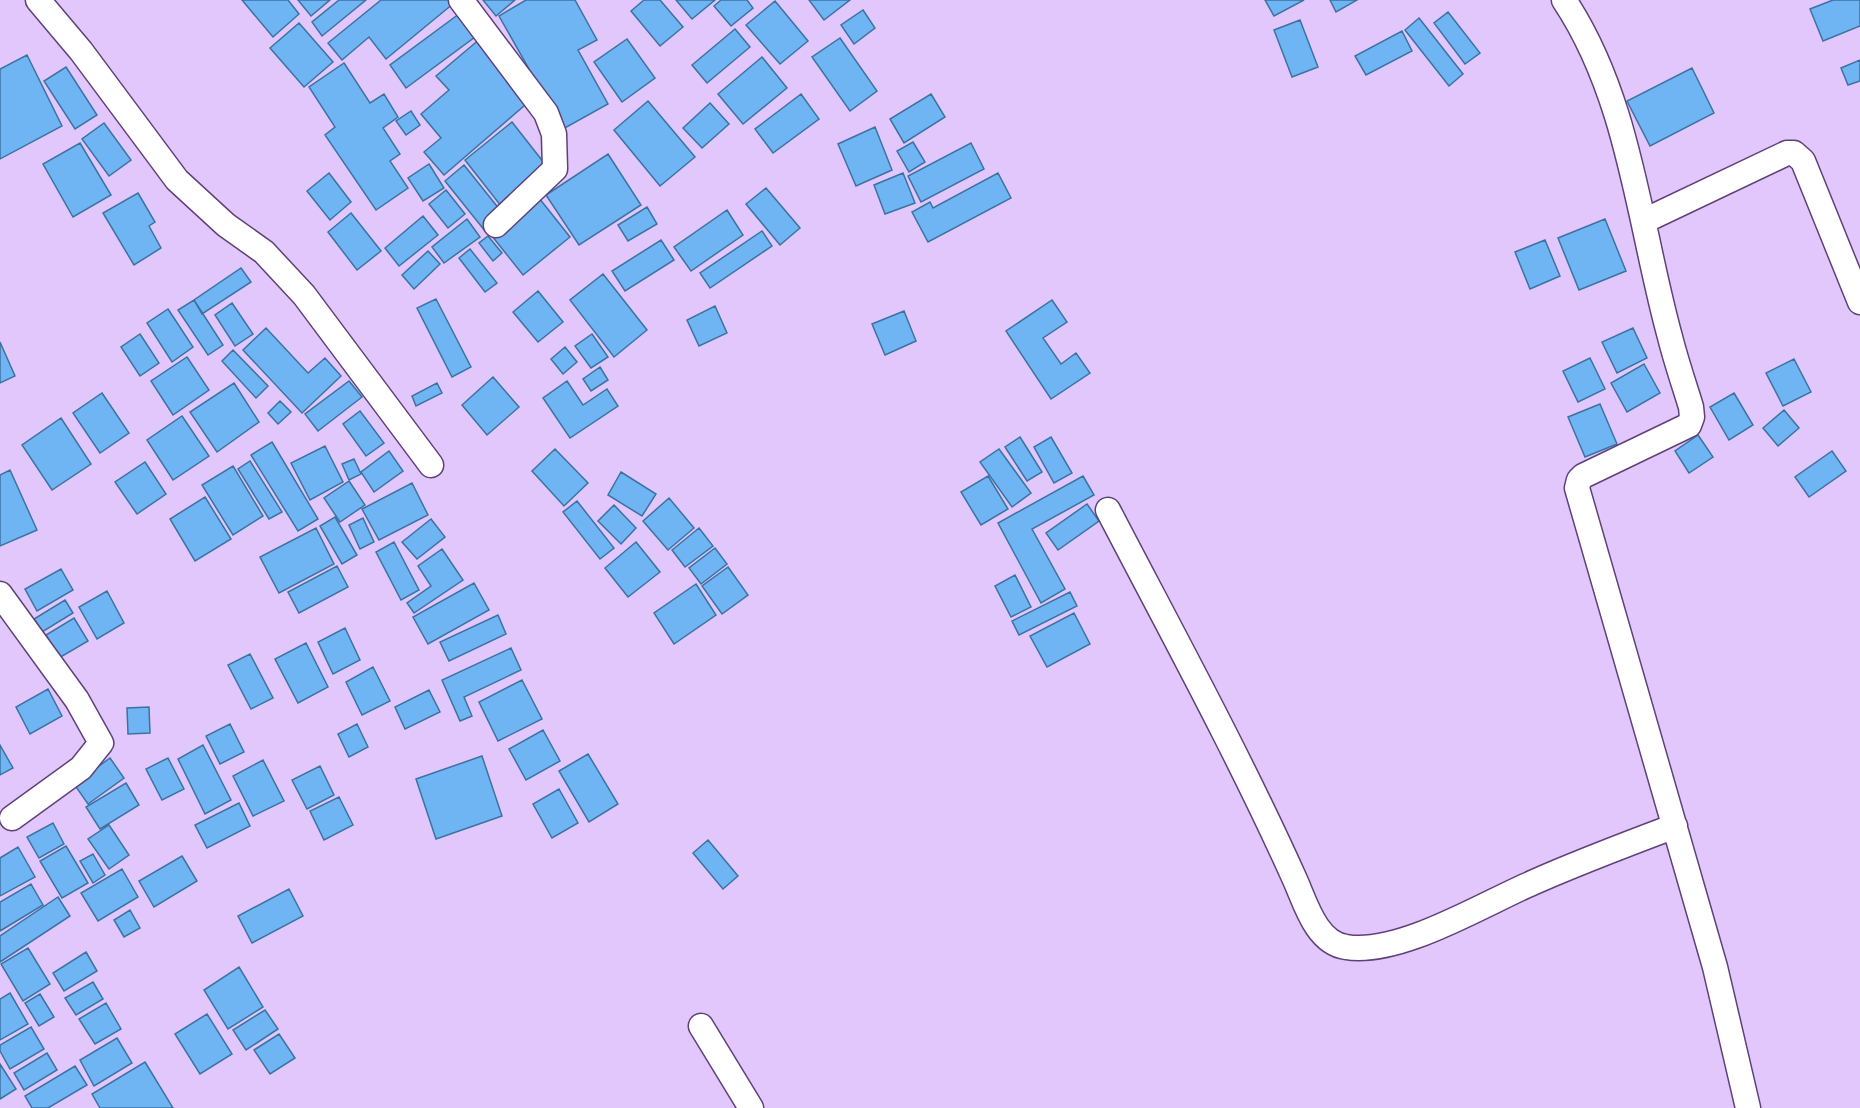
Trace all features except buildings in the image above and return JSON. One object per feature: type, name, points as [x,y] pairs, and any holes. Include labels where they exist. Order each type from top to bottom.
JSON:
[{"type":"street","points":[[38,0],[81,51],[177,180],[226,225],[264,252],[304,295],[431,465]]},
{"type":"street","points":[[461,0],[546,113],[554,134],[555,169],[496,225]]},
{"type":"street","points":[[1564,0],[1590,48],[1611,103],[1644,221],[1670,337],[1692,417],[1689,425],[1583,476],[1577,488],[1715,967],[1748,1108]]},
{"type":"street","points":[[1644,221],[1787,153],[1794,153],[1803,160],[1860,302]]},
{"type":"street","points":[[1108,510],[1258,797],[1314,922],[1329,941],[1345,947],[1392,943],[1454,920],[1486,903],[1597,855],[1675,826]]},
{"type":"street","points":[[0,594],[77,700],[101,743],[81,768],[12,818]]},
{"type":"street","points":[[700,1026],[751,1108]]}]
